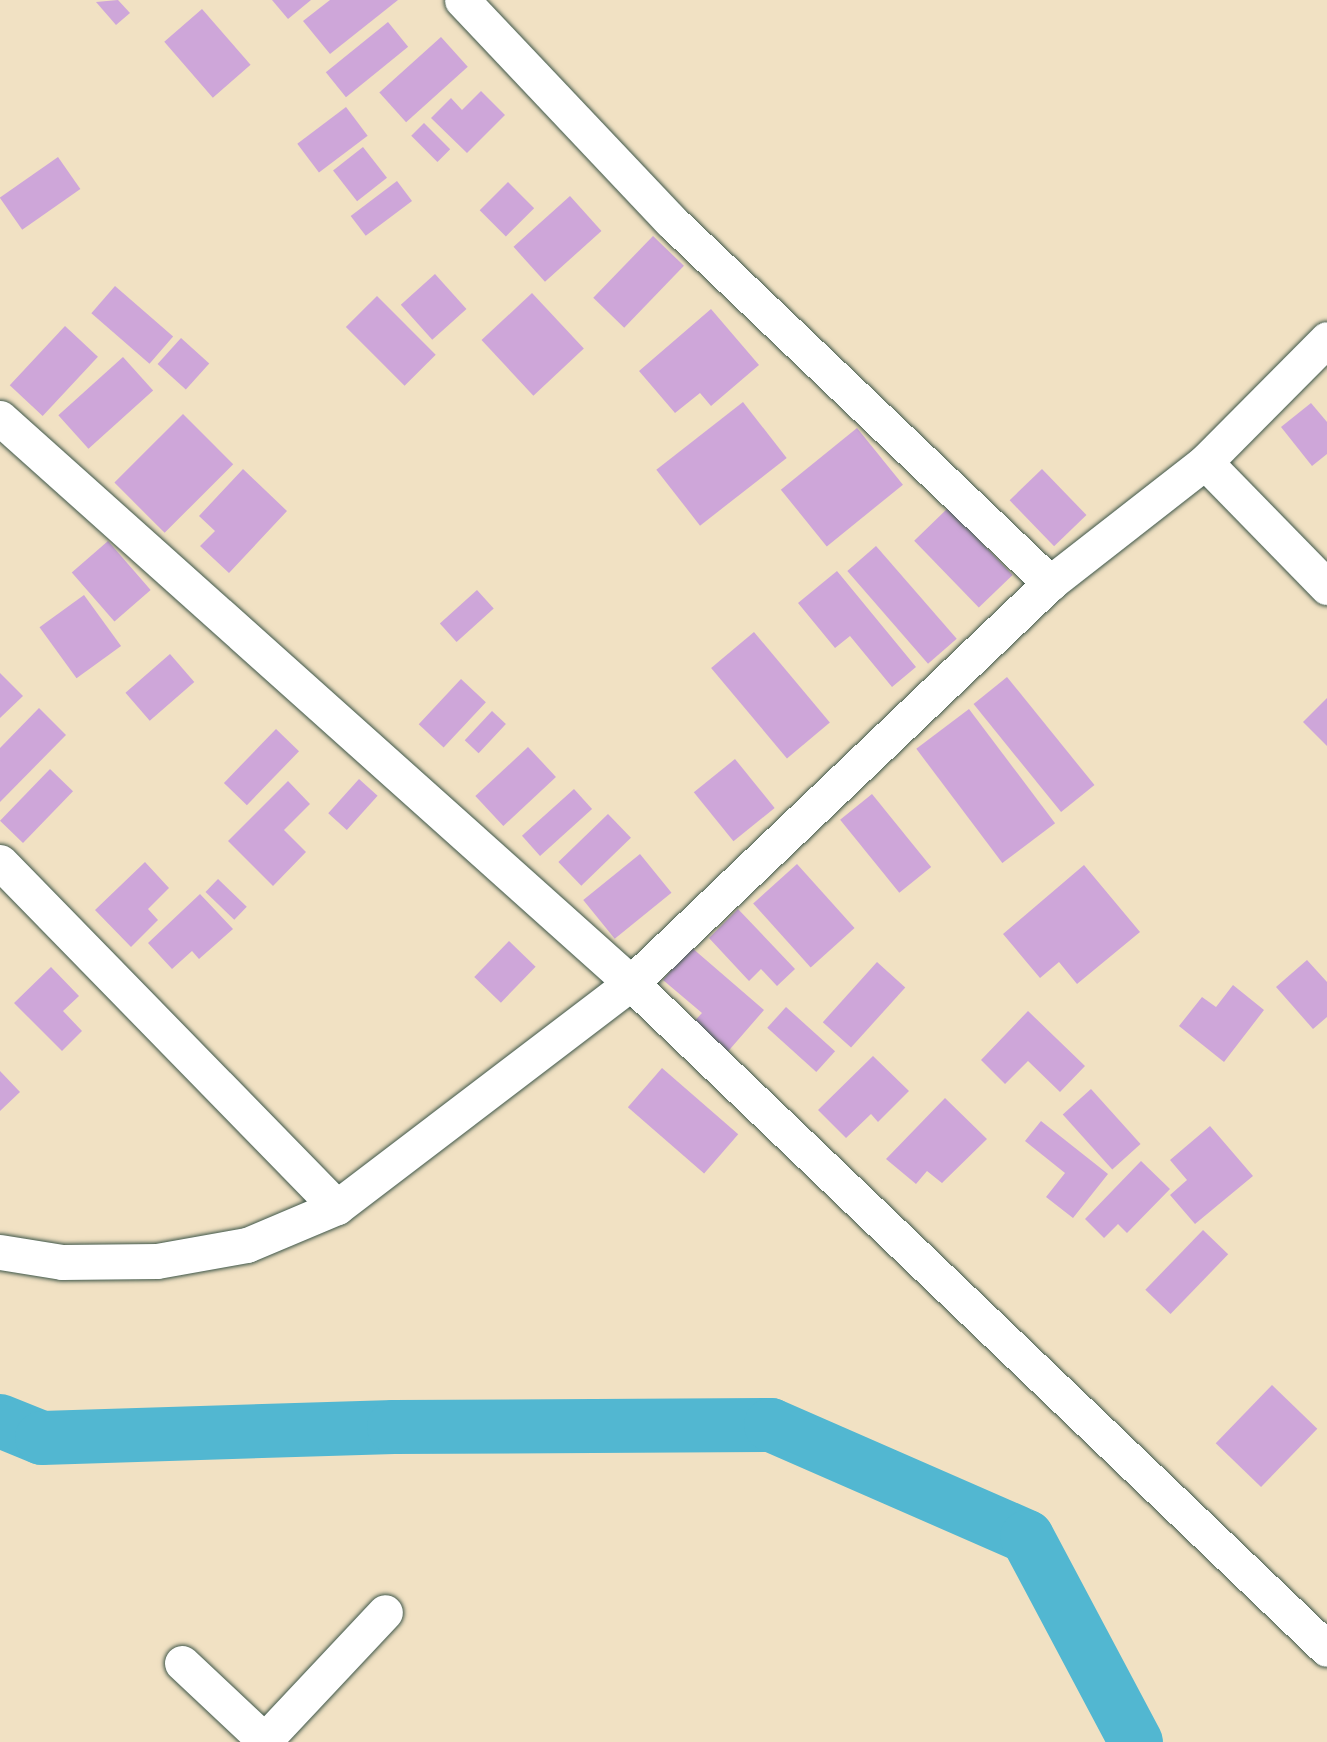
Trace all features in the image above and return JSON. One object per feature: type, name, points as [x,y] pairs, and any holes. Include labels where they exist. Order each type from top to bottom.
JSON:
[{"type":"street","points":[[462,0],[670,220],[1050,583]]},
{"type":"street","points":[[0,1252],[62,1262],[156,1261],[247,1245],[337,1207],[631,983],[1050,583],[1205,461],[1327,339]]},
{"type":"street","points":[[0,418],[631,983],[1327,1649]]},
{"type":"street","points":[[1205,461],[1327,587]]},
{"type":"street","points":[[0,862],[337,1207]]},
{"type":"street","points":[[182,1663],[264,1741],[385,1612]]},
{"type":"building","points":[[118,0],[130,13],[116,25],[96,2]]},
{"type":"building","points":[[272,0],[311,0],[288,19]]},
{"type":"building","points":[[330,0],[398,0],[330,54],[303,21]]},
{"type":"building","points":[[202,9],[251,65],[213,98],[164,42]]},
{"type":"building","points":[[388,22],[408,47],[346,97],[326,72]]},
{"type":"building","points":[[441,37],[468,67],[406,122],[379,93]]},
{"type":"building","points":[[481,91],[505,115],[467,153],[431,118],[451,98],[462,110]]},
{"type":"building","points":[[346,107],[368,136],[319,172],[297,144]]},
{"type":"building","points":[[424,123],[450,149],[437,162],[411,136]]},
{"type":"building","points":[[363,147],[387,178],[357,201],[333,170]]},
{"type":"building","points":[[58,157],[80,189],[22,230],[0,198]]},
{"type":"building","points":[[397,181],[412,201],[366,236],[351,216]]},
{"type":"building","points":[[508,182],[534,208],[506,236],[480,210]]},
{"type":"building","points":[[570,196],[601,231],[545,282],[514,247]]},
{"type":"building","points":[[653,236],[684,266],[624,328],[593,298]]},
{"type":"building","points":[[435,274],[466,309],[432,340],[401,305]]},
{"type":"building","points":[[115,286],[173,337],[149,364],[91,313]]},
{"type":"building","points":[[532,293],[584,349],[533,396],[482,340]]},
{"type":"building","points":[[377,296],[436,355],[405,386],[346,327]]},
{"type":"building","points":[[711,309],[759,365],[711,406],[700,393],[675,413],[639,371]]},
{"type":"building","points":[[65,326],[98,357],[43,416],[10,385]]},
{"type":"building","points":[[181,338],[209,363],[186,389],[158,364]]},
{"type":"building","points":[[123,357],[153,390],[88,449],[58,415]]},
{"type":"building","points":[[743,402],[787,458],[700,526],[656,470]]},
{"type":"building","points":[[1311,403],[1327,422],[1327,454],[1312,466],[1281,427]]},
{"type":"building","points":[[183,414],[233,464],[165,533],[114,483]]},
{"type":"building","points":[[857,428],[903,485],[827,546],[781,490]]},
{"type":"building","points":[[243,469],[287,511],[229,573],[200,546],[215,531],[199,516]]},
{"type":"building","points":[[1042,469],[1086,515],[1054,546],[1010,500]]},
{"type":"building","points":[[948,508],[1013,575],[979,608],[914,541]]},
{"type":"building","points":[[108,541],[151,590],[114,622],[72,572]]},
{"type":"building","points":[[876,546],[957,639],[928,664],[847,571]]},
{"type":"building","points":[[837,571],[916,667],[892,687],[850,636],[835,648],[798,603]]},
{"type":"building","points":[[477,590],[494,609],[457,642],[440,623]]},
{"type":"building","points":[[84,595],[121,646],[77,678],[40,627]]},
{"type":"building","points":[[754,632],[830,722],[787,758],[711,668]]},
{"type":"building","points":[[170,654],[194,682],[150,721],[125,693]]},
{"type":"building","points":[[0,673],[23,696],[0,718]]},
{"type":"building","points":[[1007,677],[1094,785],[1061,812],[974,704]]},
{"type":"building","points":[[461,679],[486,702],[444,748],[419,724]]},
{"type":"building","points":[[1327,698],[1327,746],[1303,722]]},
{"type":"building","points":[[39,708],[66,735],[0,802],[0,748]]},
{"type":"building","points":[[969,709],[1055,823],[1002,863],[916,749]]},
{"type":"building","points":[[492,711],[506,724],[479,753],[465,740]]},
{"type":"building","points":[[276,729],[299,751],[247,805],[224,783]]},
{"type":"building","points":[[528,747],[556,777],[503,826],[475,796]]},
{"type":"building","points":[[735,759],[775,808],[733,841],[694,792]]},
{"type":"building","points":[[50,769],[73,791],[23,843],[0,821]]},
{"type":"building","points":[[359,779],[378,796],[347,830],[328,813]]},
{"type":"building","points":[[288,781],[310,804],[284,830],[306,852],[273,886],[228,841]]},
{"type":"building","points":[[574,789],[592,809],[540,856],[522,836]]},
{"type":"building","points":[[872,794],[931,867],[899,893],[840,820]]},
{"type":"building","points":[[608,814],[631,838],[581,886],[558,862]]},
{"type":"building","points":[[640,854],[671,893],[615,939],[583,900]]},
{"type":"building","points":[[145,862],[169,888],[148,909],[158,920],[131,947],[95,910]]},
{"type":"building","points":[[797,864],[855,928],[811,967],[753,903]]},
{"type":"building","points":[[1084,865],[1140,932],[1077,984],[1059,962],[1040,978],[1003,934]]},
{"type":"building","points":[[218,879],[247,907],[234,920],[205,892]]},
{"type":"building","points":[[200,894],[233,929],[199,959],[192,951],[172,969],[148,943]]},
{"type":"building","points":[[738,909],[795,969],[777,986],[761,969],[749,981],[709,938]]},
{"type":"building","points":[[509,941],[536,967],[501,1003],[474,977]]},
{"type":"building","points":[[691,947],[764,1010],[724,1056],[690,1026],[702,1013],[663,980]]},
{"type":"building","points":[[1307,960],[1327,982],[1327,1017],[1313,1029],[1276,987]]},
{"type":"building","points":[[877,962],[905,987],[851,1048],[823,1022]]},
{"type":"building","points":[[51,967],[79,996],[63,1011],[82,1031],[62,1051],[14,1003]]},
{"type":"building","points":[[1233,985],[1264,1010],[1224,1062],[1179,1026],[1202,997],[1216,1007]]},
{"type":"building","points":[[786,1007],[835,1051],[816,1072],[767,1028]]},
{"type":"building","points":[[1028,1011],[1085,1066],[1060,1092],[1028,1061],[1005,1084],[981,1060]]},
{"type":"building","points":[[873,1056],[909,1091],[878,1122],[871,1114],[846,1138],[818,1110]]},
{"type":"building","points":[[662,1068],[738,1134],[704,1174],[628,1107]]},
{"type":"building","points":[[0,1071],[20,1092],[0,1111]]},
{"type":"building","points":[[1091,1089],[1141,1144],[1112,1169],[1063,1114]]},
{"type":"building","points":[[945,1098],[987,1139],[942,1183],[927,1171],[916,1184],[886,1159]]},
{"type":"building","points":[[1041,1121],[1108,1174],[1073,1218],[1046,1197],[1065,1173],[1025,1141]]},
{"type":"building","points":[[1210,1126],[1253,1176],[1195,1224],[1170,1195],[1187,1180],[1170,1160]]},
{"type":"building","points":[[1141,1161],[1170,1189],[1127,1233],[1118,1224],[1104,1238],[1085,1219]]},
{"type":"building","points":[[1203,1230],[1228,1254],[1171,1314],[1145,1290]]},
{"type":"building","points":[[1272,1385],[1317,1429],[1261,1487],[1216,1443]]},
{"type":"waterway","points":[[0,1421],[42,1438],[394,1427],[771,1425],[1027,1537],[1136,1742]]}]
